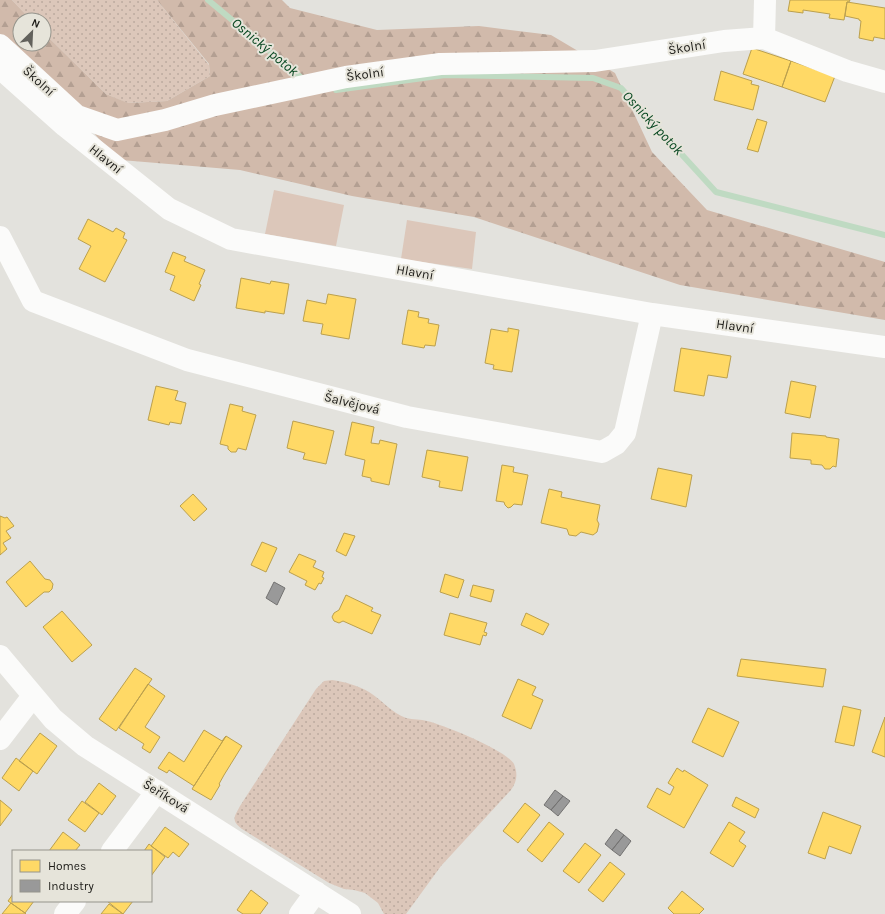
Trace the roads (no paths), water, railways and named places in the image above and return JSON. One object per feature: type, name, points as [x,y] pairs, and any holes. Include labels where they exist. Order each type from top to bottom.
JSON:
[{"type":"street","points":[[764,38],[765,0]]},
{"type":"street","name":"Školní","points":[[0,45],[77,116],[117,130],[165,120],[215,105],[346,76],[440,64],[595,61],[724,41],[764,38],[847,71],[885,82]]},
{"type":"street","name":"Hlavní","points":[[0,68],[65,126],[169,209],[231,238],[652,314],[885,347]]},
{"type":"street","name":"Šalvějová","points":[[0,237],[33,301],[187,360],[407,417],[602,452],[616,444],[625,433],[652,314]]},
{"type":"street","name":"Šeříková","points":[[0,656],[53,719],[85,746],[350,914]]},
{"type":"street","points":[[0,739],[33,696]]},
{"type":"street","points":[[113,850],[157,791]]},
{"type":"street","points":[[300,914],[316,892]]},
{"type":"street","points":[[65,914],[74,902]]},
{"type":"waterway","name":"Osnický potok","points":[[208,0],[303,79]]},
{"type":"waterway","name":"Osnický potok","points":[[336,90],[445,75],[593,78],[621,88],[716,192],[885,235]]}]
